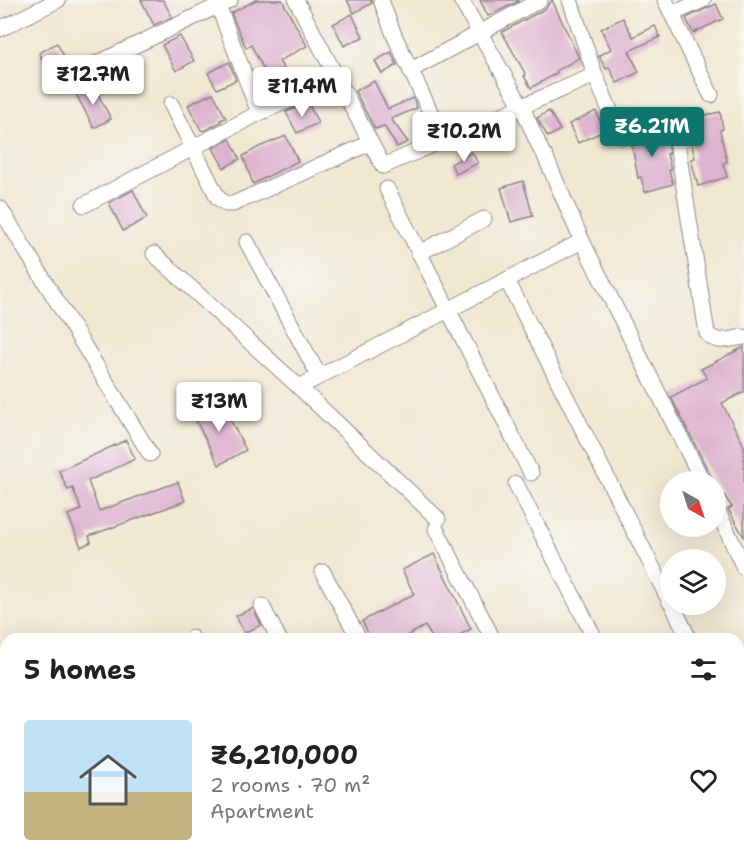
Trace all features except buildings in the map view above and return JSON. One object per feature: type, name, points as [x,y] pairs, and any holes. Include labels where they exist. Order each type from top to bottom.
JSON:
[{"type":"street","points":[[0,29],[58,0]]},
{"type":"street","points":[[296,0],[383,166],[595,75]]},
{"type":"street","points":[[381,0],[444,141]]},
{"type":"street","points":[[461,0],[522,107],[582,241],[697,471]]},
{"type":"street","points":[[411,70],[540,0]]},
{"type":"street","points":[[570,0],[595,75],[621,136]]},
{"type":"street","points":[[665,0],[711,95]]},
{"type":"street","points":[[672,14],[703,0]]},
{"type":"street","points":[[52,85],[221,2],[259,113]]},
{"type":"street","points":[[84,205],[259,113],[337,80]]},
{"type":"street","points":[[171,104],[218,198],[226,204],[233,204],[370,143]]},
{"type":"street","points":[[676,136],[707,333],[711,339],[717,341],[744,337]]},
{"type":"street","points":[[387,189],[531,473]]},
{"type":"street","points":[[0,208],[150,454]]},
{"type":"street","points":[[419,253],[484,219]]},
{"type":"street","points":[[299,387],[582,241]]},
{"type":"street","points":[[248,242],[319,376]]},
{"type":"street","points":[[154,254],[299,387],[437,524],[490,633]]},
{"type":"street","points":[[507,280],[660,581]]},
{"type":"street","points":[[516,484],[592,633]]},
{"type":"street","points":[[726,521],[738,537],[744,568]]},
{"type":"street","points":[[323,572],[356,633]]},
{"type":"street","points":[[262,606],[276,633]]},
{"type":"street","points":[[677,615],[687,633]]}]
